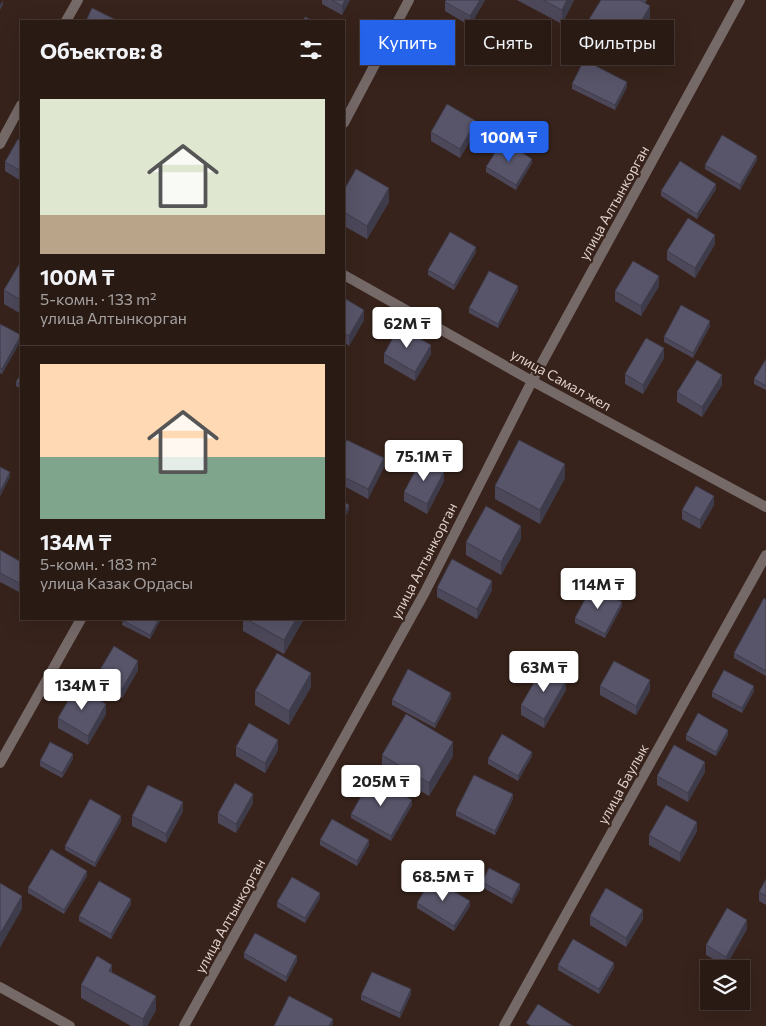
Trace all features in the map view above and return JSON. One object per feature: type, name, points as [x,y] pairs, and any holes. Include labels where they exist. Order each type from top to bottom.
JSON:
[{"type":"street","points":[[67,20],[78,0]]},
{"type":"street","points":[[345,121],[409,0]]},
{"type":"street","name":"улица Алтынкорган","points":[[184,1026],[425,592],[532,381],[740,0]]},
{"type":"street","points":[[0,144],[20,109]]},
{"type":"street","name":"улица Самал жел","points":[[345,276],[532,381],[766,507]]},
{"type":"street","name":"улица Баулык","points":[[504,1026],[766,555]]},
{"type":"street","points":[[0,763],[79,620]]},
{"type":"street","points":[[0,987],[70,1026]]},
{"type":"building","points":[[332,0],[345,0],[342,6]]},
{"type":"building","points":[[446,0],[480,0],[470,16],[445,2]]},
{"type":"building","points":[[543,0],[567,0],[562,10]]},
{"type":"building","points":[[601,0],[640,0],[650,6],[642,20],[589,20]]},
{"type":"building","points":[[92,8],[116,20],[86,20]]},
{"type":"building","points":[[582,65],[594,65],[627,82],[615,105],[572,84]]},
{"type":"building","points":[[447,104],[476,121],[460,149],[431,132]]},
{"type":"building","points":[[722,135],[757,156],[740,185],[705,165]]},
{"type":"building","points":[[18,139],[20,140],[20,170],[5,162]]},
{"type":"building","points":[[503,140],[532,159],[516,185],[486,167]]},
{"type":"building","points":[[680,161],[716,184],[697,214],[661,191]]},
{"type":"building","points":[[356,169],[389,188],[367,226],[345,213],[345,188]]},
{"type":"building","points":[[688,218],[715,235],[695,268],[667,251]]},
{"type":"building","points":[[450,232],[476,247],[454,285],[428,270]]},
{"type":"building","points":[[633,261],[659,276],[641,306],[615,291]]},
{"type":"building","points":[[20,263],[20,299],[4,290]]},
{"type":"building","points":[[489,271],[518,286],[498,324],[469,308]]},
{"type":"building","points":[[345,299],[364,310],[349,336],[345,334]]},
{"type":"building","points":[[681,305],[710,321],[693,353],[664,337]]},
{"type":"building","points":[[0,324],[20,334],[20,337],[2,369],[0,368]]},
{"type":"building","points":[[399,327],[431,345],[415,372],[384,354]]},
{"type":"building","points":[[646,338],[664,348],[643,385],[625,374]]},
{"type":"building","points":[[766,359],[766,386],[754,379]]},
{"type":"building","points":[[697,360],[722,375],[702,407],[677,392]]},
{"type":"building","points":[[20,376],[20,384],[16,382]]},
{"type":"building","points":[[347,440],[384,458],[368,489],[345,478],[345,444]]},
{"type":"building","points":[[519,440],[565,464],[540,510],[495,486]]},
{"type":"building","points":[[421,460],[444,472],[427,504],[404,492]]},
{"type":"building","points":[[0,467],[10,472],[0,492]]},
{"type":"building","points":[[696,486],[714,496],[700,520],[682,510]]},
{"type":"building","points":[[345,503],[349,505],[345,513]]},
{"type":"building","points":[[486,506],[521,526],[501,562],[466,542]]},
{"type":"building","points":[[0,550],[20,561],[19,583],[0,573]]},
{"type":"building","points":[[452,559],[492,581],[477,609],[437,588]]},
{"type":"building","points":[[592,586],[622,602],[605,634],[575,618]]},
{"type":"building","points":[[764,598],[766,600],[766,671],[734,653]]},
{"type":"building","points":[[122,620],[158,620],[150,635]]},
{"type":"building","points":[[248,620],[295,620],[284,640]]},
{"type":"building","points":[[114,646],[138,661],[122,689],[97,675]]},
{"type":"building","points":[[277,653],[311,673],[289,711],[255,691]]},
{"type":"building","points":[[614,661],[650,680],[636,706],[600,686]]},
{"type":"building","points":[[543,667],[566,681],[544,719],[521,705]]},
{"type":"building","points":[[408,669],[451,693],[435,724],[392,700]]},
{"type":"building","points":[[724,670],[754,686],[742,708],[712,692]]},
{"type":"building","points":[[76,687],[106,704],[88,736],[58,718]]},
{"type":"building","points":[[698,713],[728,730],[716,752],[686,735]]},
{"type":"building","points":[[406,714],[453,742],[429,783],[382,755]]},
{"type":"building","points":[[249,723],[278,740],[265,763],[236,747]]},
{"type":"building","points":[[502,734],[532,752],[518,776],[488,759]]},
{"type":"building","points":[[50,742],[73,754],[62,773],[40,761]]},
{"type":"building","points":[[674,745],[705,762],[688,793],[657,776]]},
{"type":"building","points":[[474,775],[513,794],[495,831],[456,811]]},
{"type":"building","points":[[372,777],[412,800],[391,836],[351,814]]},
{"type":"building","points":[[235,783],[253,794],[236,824],[218,813]]},
{"type":"building","points":[[148,785],[183,802],[166,834],[132,816]]},
{"type":"building","points":[[90,799],[121,816],[95,863],[65,846]]},
{"type":"building","points":[[666,805],[697,822],[680,853],[649,835]]},
{"type":"building","points":[[332,819],[369,840],[357,861],[320,840]]},
{"type":"building","points":[[51,849],[87,871],[64,910],[28,888]]},
{"type":"building","points":[[489,868],[520,884],[512,899],[482,882]]},
{"type":"building","points":[[292,877],[320,893],[305,918],[277,902]]},
{"type":"building","points":[[432,878],[470,901],[454,926],[417,903]]},
{"type":"building","points":[[766,879],[766,896],[759,892]]},
{"type":"building","points":[[99,881],[131,899],[111,934],[79,916]]},
{"type":"building","points":[[0,883],[22,896],[0,934]]},
{"type":"building","points":[[606,888],[643,910],[626,938],[590,916]]},
{"type":"building","points":[[727,908],[747,920],[726,957],[706,945]]},
{"type":"building","points":[[255,933],[297,956],[286,977],[244,953]]},
{"type":"building","points":[[573,939],[614,963],[599,989],[558,965]]},
{"type":"building","points":[[97,956],[112,965],[109,971],[156,996],[143,1019],[81,985]]},
{"type":"building","points":[[372,972],[411,989],[400,1013],[361,995]]},
{"type":"building","points":[[289,996],[333,1019],[329,1026],[274,1026]]},
{"type":"building","points":[[538,1004],[573,1026],[531,1026],[526,1023]]}]
